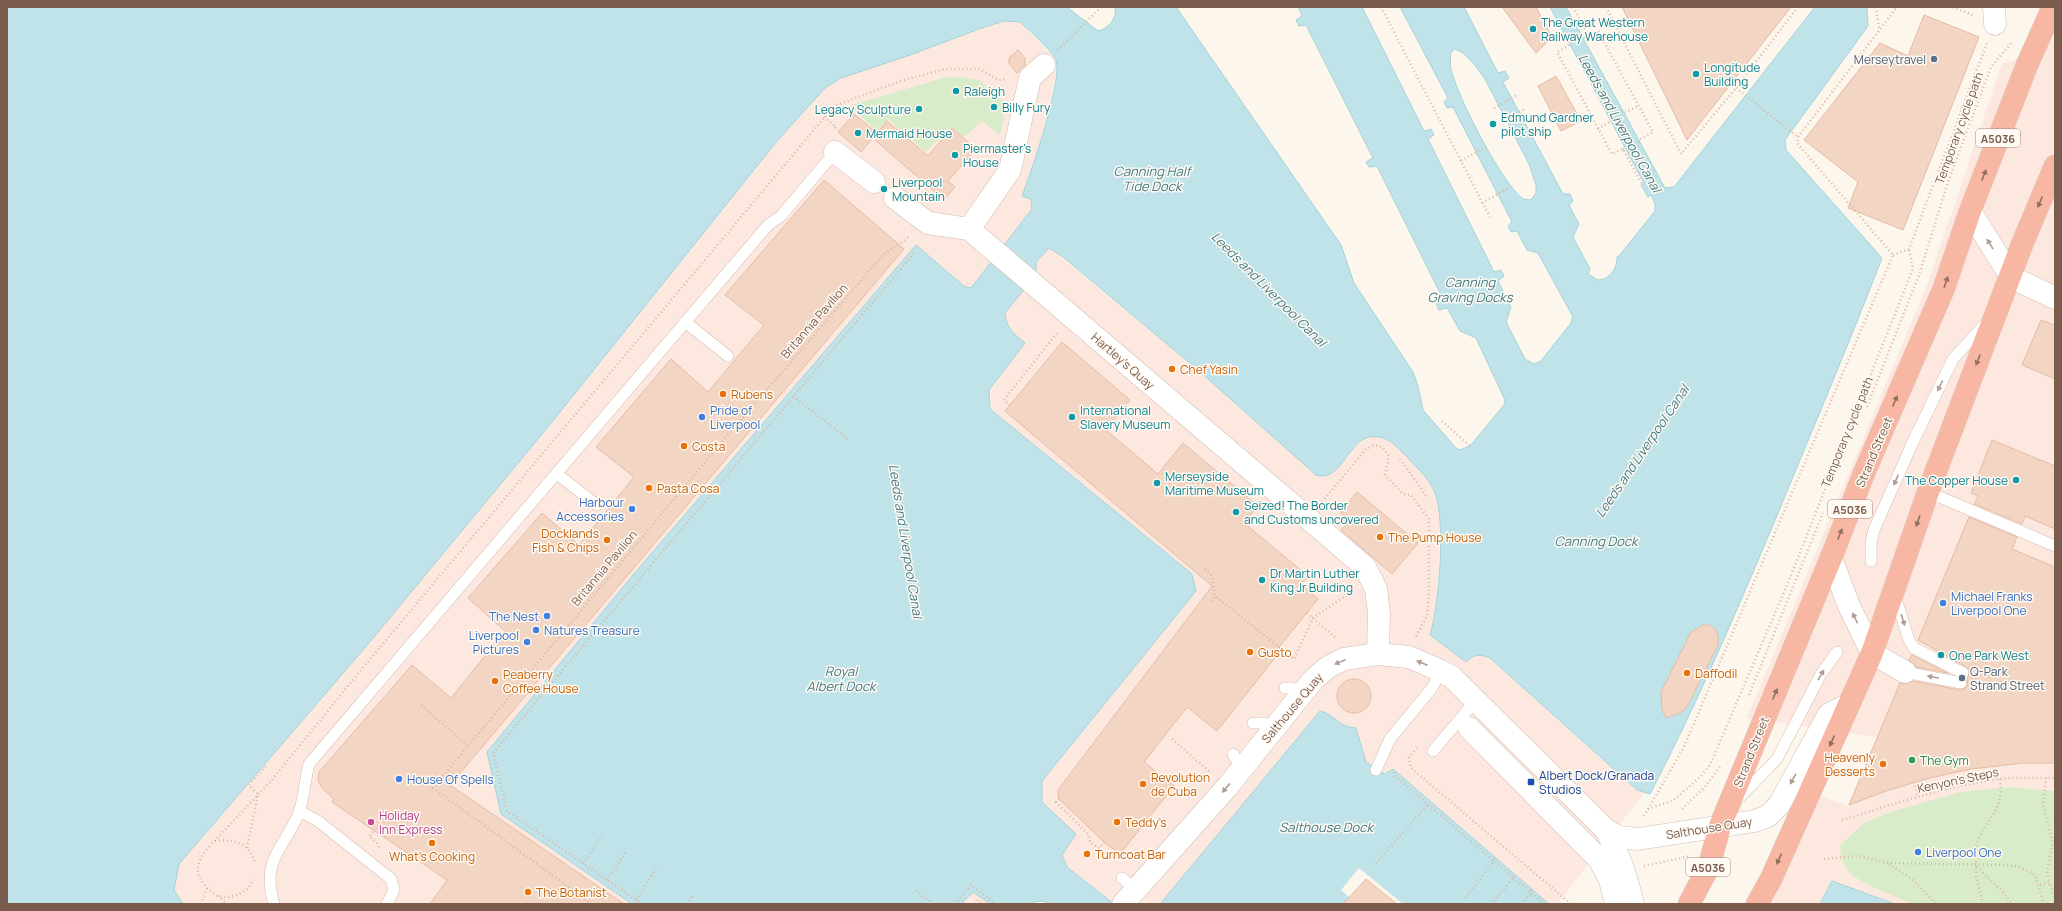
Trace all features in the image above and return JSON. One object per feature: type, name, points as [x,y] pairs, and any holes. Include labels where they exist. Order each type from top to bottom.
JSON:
[{"type":"highway","name":"Strand Street","points":[[1689,904],[1709,866],[1724,817],[1831,558],[1864,473],[1944,288],[1970,211],[2027,64],[2053,7]]},
{"type":"highway","points":[[2027,64],[2055,44]]},
{"type":"highway","points":[[1757,904],[1771,879],[1872,653],[1928,492],[1997,310],[2012,277],[2024,242],[2055,166]]},
{"type":"street","points":[[896,198],[928,223],[973,234],[1010,170],[1037,71]]},
{"type":"street","points":[[835,152],[874,182]]},
{"type":"street","points":[[1970,211],[2012,277],[2055,298]]},
{"type":"street","name":"Hartley's Quay","points":[[973,234],[1051,298],[1307,519],[1365,567],[1376,589],[1379,613],[1378,654]]},
{"type":"street","points":[[1831,558],[1850,606],[1872,653],[1905,672]]},
{"type":"street","name":"Salthouse Quay","points":[[1126,893],[1212,804],[1238,760],[1263,723],[1293,691],[1328,667],[1344,659],[1378,654],[1409,657],[1442,671],[1452,677],[1476,700],[1606,830],[1619,854],[1633,904]]},
{"type":"street","name":"Salthouse Quay","points":[[1606,830],[1619,837],[1638,839],[1724,817],[1755,821],[1768,816],[1779,805],[1829,714],[1848,705]]},
{"type":"street","points":[[1469,728],[1599,858],[1610,880],[1616,904]]},
{"type":"lane","points":[[274,904],[269,880],[274,857],[299,811],[309,764],[768,225],[781,216],[835,152]]},
{"type":"lane","points":[[1871,561],[1874,530],[1912,444],[1953,359],[1997,310]]},
{"type":"lane","points":[[685,322],[728,356]]},
{"type":"lane","points":[[557,474],[597,505]]},
{"type":"lane","points":[[1928,492],[2055,546]]},
{"type":"lane","points":[[1894,591],[1909,640],[1914,648],[1962,678],[1905,672]]},
{"type":"lane","points":[[1724,817],[1777,759],[1821,674],[1837,652]]},
{"type":"lane","points":[[1376,770],[1390,739],[1432,688],[1442,671]]},
{"type":"lane","points":[[1433,751],[1476,700]]},
{"type":"lane","points":[[299,811],[318,821],[391,879],[394,890],[386,904]]},
{"type":"path","points":[[227,904],[207,888],[198,876],[198,864],[205,851],[258,794],[834,106],[901,81],[945,69],[979,69],[999,80],[1037,71],[1101,7]]},
{"type":"path","points":[[1381,7],[1490,217]]},
{"type":"path","points":[[1573,7],[1587,36]]},
{"type":"path","points":[[1606,7],[1681,154],[1736,88],[1798,7]]},
{"type":"path","points":[[1876,7],[1880,29]]},
{"type":"path","points":[[1893,255],[1797,142],[1798,137],[1897,7]]},
{"type":"path","points":[[1648,809],[1674,800],[1701,776],[1710,765],[1785,590],[1912,271],[1913,268],[1909,249],[1994,16]]},
{"type":"path","points":[[1598,30],[1653,132],[1641,139],[1635,150],[1623,149],[1612,154],[1557,52],[1568,46],[1574,37],[1587,36],[1598,30]]},
{"type":"path","name":"Temporary cycle path","points":[[1865,412],[1919,275],[1947,185],[1991,67],[2014,40]]},
{"type":"path","points":[[1736,88],[1798,137]]},
{"type":"path","points":[[1494,108],[1517,95]]},
{"type":"path","points":[[1598,129],[1609,122],[1614,111],[1626,112],[1639,106]]},
{"type":"path","points":[[1505,120],[1525,109]]},
{"type":"path","points":[[824,117],[836,127]]},
{"type":"path","points":[[1460,161],[1487,146]]},
{"type":"path","points":[[1623,149],[1642,184]]},
{"type":"path","points":[[1482,203],[1510,187]]},
{"type":"path","name":"Britannia Pavilion","points":[[592,904],[433,788],[726,436],[884,254],[928,223]]},
{"type":"path","points":[[1640,822],[1684,747],[1893,255],[1909,249]]},
{"type":"path","points":[[642,904],[507,811],[494,753],[916,251]]},
{"type":"path","points":[[1010,405],[1004,400],[1071,316]]},
{"type":"path","points":[[794,396],[849,440]]},
{"type":"path","points":[[1442,421],[1470,446]]},
{"type":"path","points":[[1307,519],[1365,450],[1374,445],[1382,447],[1389,456],[1385,475],[1403,494],[1411,494],[1429,519],[1429,589],[1426,616],[1415,639]]},
{"type":"path","points":[[1400,459],[1427,497]]},
{"type":"path","name":"Temporary cycle path","points":[[1746,701],[1826,506]]},
{"type":"path","points":[[1204,569],[1212,576],[1215,596],[1294,659],[1314,618],[1355,590]]},
{"type":"path","points":[[1211,601],[1215,596]]},
{"type":"path","points":[[1307,613],[1338,640]]},
{"type":"path","points":[[421,705],[468,745]]},
{"type":"path","points":[[1172,739],[1215,776]]},
{"type":"path","points":[[1419,745],[1409,757],[1411,768],[1571,904]]},
{"type":"path","points":[[1681,811],[1705,787],[1722,760]]},
{"type":"path","points":[[258,794],[249,785],[266,766]]},
{"type":"path","points":[[1393,769],[1395,776],[1544,904]]},
{"type":"path","points":[[2046,778],[2043,805],[2053,842],[2047,871],[2055,898]]},
{"type":"path","name":"Kenyon's Steps","points":[[1842,820],[1918,797],[2000,779],[2055,778]]},
{"type":"path","points":[[1983,904],[1976,876],[1979,838],[1999,805],[2002,790],[2000,779]]},
{"type":"path","points":[[1914,782],[1918,797]]},
{"type":"path","points":[[247,848],[258,794]]},
{"type":"path","points":[[1059,799],[1056,802],[1088,834],[1090,842],[1122,866]]},
{"type":"path","points":[[1376,863],[1428,804]]},
{"type":"path","points":[[583,863],[604,834]]},
{"type":"path","points":[[214,841],[227,839],[247,848],[254,859],[256,871]]},
{"type":"path","points":[[1099,849],[1104,842]]},
{"type":"path","points":[[607,880],[627,850]]},
{"type":"path","points":[[1642,861],[1644,866],[1691,855]]},
{"type":"path","points":[[1824,859],[1858,856],[1888,863],[2008,866],[2019,868],[2035,876],[2040,885],[2044,904]]},
{"type":"path","points":[[1493,857],[1494,861]]},
{"type":"path","points":[[1465,898],[1494,861]]},
{"type":"path","points":[[1888,863],[1914,882],[1936,904]]},
{"type":"path","points":[[1976,866],[2002,891],[2012,904]]},
{"type":"path","points":[[636,900],[656,869]]},
{"type":"path","points":[[1512,873],[1514,877]]},
{"type":"path","points":[[217,896],[230,897],[243,893],[252,884],[254,877]]},
{"type":"path","points":[[1491,904],[1514,877]]},
{"type":"path","points":[[2040,885],[2050,883]]},
{"type":"path","points":[[955,904],[971,885],[996,904]]},
{"type":"path","points":[[201,904],[207,888]]},
{"type":"path","points":[[1530,889],[1531,893]]},
{"type":"path","points":[[916,891],[933,904]]},
{"type":"path","points":[[1522,904],[1531,893]]},
{"type":"path","points":[[687,904],[693,895]]},
{"type":"path","points":[[975,904],[978,900],[984,904]]},
{"type":"shaded area","points":[[2040,7],[2055,7],[2055,904],[1757,904],[1809,792],[1848,806],[1877,737],[1747,718],[1929,280],[2002,63],[2018,59]]},
{"type":"shaded area","points":[[1004,21],[1020,22],[1055,59],[1057,68],[1048,112],[1035,160],[1023,195],[1031,199],[1032,209],[971,288],[965,287],[916,245],[633,575],[487,752],[501,814],[632,904],[183,904],[174,890],[179,864],[777,141],[825,88],[841,78]]},
{"type":"shaded area","points":[[1050,248],[1191,364],[1316,475],[1367,438],[1377,436],[1391,440],[1418,469],[1435,491],[1439,505],[1440,520],[1437,603],[1430,635],[1471,657],[1479,654],[1490,658],[1637,790],[1645,792],[1557,904],[1549,904],[1393,769],[1386,774],[1366,762],[1356,728],[1347,727],[1326,712],[1320,711],[1160,904],[1114,904],[1067,867],[1062,855],[1075,834],[1042,802],[1042,781],[1196,591],[1192,574],[990,409],[991,387],[1024,343],[1013,334],[1006,322],[1005,313],[1035,275],[1035,262]]},
{"type":"shaded area","points":[[972,892],[990,904],[961,904]]},
{"type":"green space","points":[[950,76],[979,80],[1004,102],[1004,119],[1000,135],[982,121],[964,137],[951,127],[926,152],[888,119],[877,131],[849,106]]},
{"type":"green space","points":[[2008,787],[2055,791],[2055,904],[1913,904],[1870,886],[1850,874],[1841,858],[1840,845],[1864,823],[1891,812],[1960,792]]},
{"type":"water","points":[[7,7],[1067,7],[1098,31],[1109,25],[1115,15],[1115,7],[1176,7],[1341,245],[1354,283],[1413,372],[1418,386],[1423,410],[1456,448],[1460,450],[1470,446],[1504,405],[1505,400],[1476,338],[1460,331],[1447,308],[1439,310],[1436,303],[1443,299],[1377,166],[1369,167],[1366,162],[1373,158],[1306,25],[1299,26],[1296,20],[1302,16],[1298,7],[1362,7],[1424,131],[1431,129],[1434,135],[1428,139],[1494,272],[1501,270],[1504,276],[1498,281],[1511,307],[1506,322],[1525,359],[1534,364],[1541,361],[1571,323],[1573,317],[1538,253],[1527,250],[1517,231],[1511,232],[1508,226],[1512,222],[1453,107],[1447,108],[1444,102],[1448,98],[1400,7],[1464,7],[1498,73],[1505,71],[1509,78],[1503,82],[1563,194],[1570,194],[1573,201],[1569,205],[1579,224],[1573,237],[1590,269],[1588,274],[1598,280],[1606,278],[1612,273],[1616,265],[1617,257],[1655,211],[1655,204],[1651,195],[1648,197],[1641,185],[1644,183],[1550,7],[1566,7],[1665,188],[1674,187],[1815,7],[1867,7],[1868,26],[1785,140],[1786,150],[1882,258],[1831,386],[1733,619],[1685,725],[1650,794],[1637,790],[1490,658],[1477,656],[1472,657],[1466,662],[1430,635],[1436,605],[1440,564],[1441,543],[1438,506],[1435,493],[1430,483],[1397,447],[1390,441],[1381,437],[1370,437],[1362,440],[1356,445],[1332,473],[1325,476],[1316,475],[1191,364],[1063,257],[1049,248],[1036,262],[1036,275],[1005,313],[1009,327],[1014,334],[1025,343],[989,390],[990,409],[1192,574],[1196,591],[1042,781],[1042,802],[1076,834],[1062,855],[1067,867],[1114,904],[1047,904],[1043,901],[1034,902],[1032,904],[990,904],[973,892],[961,904],[632,904],[501,814],[487,752],[633,575],[916,245],[965,287],[971,288],[1032,209],[1031,199],[1022,196],[1039,148],[1051,105],[1057,70],[1056,60],[1045,46],[1020,22],[1004,21],[841,78],[825,88],[777,141],[552,422],[369,643],[179,864],[174,890],[183,904],[7,904]],"holes":[[[1455,49],[1463,53],[1474,64],[1485,79],[1529,164],[1536,185],[1536,193],[1531,200],[1523,199],[1504,177],[1483,142],[1464,104],[1452,73],[1450,61],[1451,52]]]},
{"type":"water","name":"Salthouse Dock","points":[[1320,711],[1344,725],[1356,728],[1366,762],[1385,774],[1393,769],[1549,904],[1160,904]]},
{"type":"water","points":[[1832,881],[1895,904],[1820,904]]},
{"type":"pier","points":[[1359,868],[1403,904],[1357,904],[1341,890]]},
{"type":"building","name":"The Great Western Railway Warehouse","points":[[1502,7],[1536,7],[1552,37],[1536,53]]},
{"type":"building","name":"Longitude Building","points":[[1622,7],[1791,7],[1687,140]]},
{"type":"building","points":[[1924,15],[1979,37],[1903,230],[1848,208],[1858,182],[1804,140],[1880,43],[1908,56]]},
{"type":"building","points":[[1018,50],[1025,58],[1025,65],[1017,73],[1009,64],[1009,58]]},
{"type":"building","points":[[1556,76],[1581,121],[1561,131],[1538,86]]},
{"type":"building","name":"Mermaid House","points":[[854,114],[877,133],[861,152],[838,132]]},
{"type":"building","points":[[887,121],[928,156],[952,128],[976,149],[948,181],[955,187],[944,200],[873,138]]},
{"type":"building","points":[[824,180],[904,249],[450,785],[624,904],[430,904],[447,880],[332,802],[334,799],[323,789],[318,781],[319,772],[412,665],[451,698],[505,631],[468,598],[542,513],[579,545],[634,477],[596,447],[671,359],[708,392],[764,325],[725,295]]},
{"type":"building","points":[[2041,320],[2055,325],[2055,379],[2022,365]]},
{"type":"building","points":[[1062,342],[1130,400],[1106,430],[1158,474],[1183,443],[1258,506],[1244,523],[1308,576],[1301,584],[1318,599],[1275,652],[1278,654],[1217,731],[1187,707],[1144,762],[1174,786],[1120,854],[1104,842],[1059,799],[1058,790],[1212,586],[1005,411]]},
{"type":"building","name":"The Copper House","points":[[1992,440],[2055,466],[2055,529],[2025,516],[2022,524],[1974,504],[1978,496],[1971,493]]},
{"type":"building","name":"The Pump House","points":[[1357,492],[1418,543],[1392,574],[1341,530],[1350,520],[1340,512]]},
{"type":"building","name":"One Park West","points":[[1969,517],[2017,537],[2012,549],[2055,567],[2055,763],[2023,763],[1971,769],[1930,778],[1886,791],[1849,805],[1900,683],[1905,684],[1913,681],[1960,690],[1964,689],[1968,685],[1967,679],[1970,672],[1966,667],[1918,640]]},
{"type":"building","points":[[1703,625],[1710,625],[1716,630],[1718,645],[1688,705],[1682,712],[1666,718],[1662,709],[1661,692],[1691,632]]},
{"type":"building","points":[[1912,655],[1948,673],[1916,667],[1909,660]]},
{"type":"building","points":[[1351,679],[1357,679],[1361,680],[1368,686],[1371,696],[1370,703],[1364,710],[1357,713],[1351,713],[1347,712],[1340,706],[1337,699],[1337,693],[1338,689],[1344,682]]},
{"type":"building","points":[[1366,879],[1397,904],[1343,904]]},
{"type":"place","name":"The Great Western Railway Warehouse","points":[[1533,29]]},
{"type":"place","name":"Merseytravel","points":[[1934,59]]},
{"type":"place","name":"Longitude Building","points":[[1696,74]]},
{"type":"place","name":"Raleigh","points":[[956,91]]},
{"type":"place","name":"Billy Fury","points":[[994,107]]},
{"type":"place","name":"Legacy Sculpture","points":[[919,109]]},
{"type":"place","name":"Edmund Gardner pilot ship","points":[[1493,124]]},
{"type":"place","name":"Mermaid House","points":[[858,133]]},
{"type":"place","name":"Piermaster's House","points":[[955,155]]},
{"type":"place","name":"Liverpool Mountain","points":[[884,189]]},
{"type":"place","name":"Chef Yasin","points":[[1172,369]]},
{"type":"place","name":"Rubens","points":[[723,394]]},
{"type":"place","name":"Pride of Liverpool","points":[[702,417]]},
{"type":"place","name":"International Slavery Museum","points":[[1072,417]]},
{"type":"place","name":"Costa","points":[[684,446]]},
{"type":"place","name":"The Copper House","points":[[2016,480]]},
{"type":"place","name":"Merseyside Maritime Museum","points":[[1157,483]]},
{"type":"place","name":"Pasta Cosa","points":[[649,488]]},
{"type":"place","name":"Harbour Accessories","points":[[632,509]]},
{"type":"place","name":"Seized! The Border and Customs uncovered","points":[[1236,512]]},
{"type":"place","name":"The Pump House","points":[[1380,537]]},
{"type":"place","name":"Docklands Fish & Chips","points":[[607,540]]},
{"type":"place","name":"Dr Martin Luther King Jr Building","points":[[1262,580]]},
{"type":"place","name":"Michael Franks Liverpool One","points":[[1943,603]]},
{"type":"place","name":"The Nest","points":[[547,616]]},
{"type":"place","name":"Natures Treasure","points":[[536,630]]},
{"type":"place","name":"Liverpool Pictures","points":[[527,642]]},
{"type":"place","name":"Gusto","points":[[1250,652]]},
{"type":"place","name":"One Park West","points":[[1941,655]]},
{"type":"place","name":"Daffodil","points":[[1687,673]]},
{"type":"place","name":"Q-Park Strand Street","points":[[1962,678]]},
{"type":"place","name":"Peaberry Coffee House","points":[[495,681]]},
{"type":"place","name":"The Gym","points":[[1912,760]]},
{"type":"place","name":"Heavenly Desserts","points":[[1883,764]]},
{"type":"place","name":"House Of Spells","points":[[399,779]]},
{"type":"place","name":"Albert Dock/Granada Studios","points":[[1531,782]]},
{"type":"place","name":"Revolution de Cuba","points":[[1143,784]]},
{"type":"place","name":"Holiday Inn Express","points":[[371,822]]},
{"type":"place","name":"Teddy's","points":[[1117,822]]},
{"type":"place","name":"What's Cooking","points":[[432,843]]},
{"type":"place","name":"Liverpool One","points":[[1918,852]]},
{"type":"place","name":"Turncoat Bar","points":[[1087,854]]},
{"type":"place","name":"The Botanist","points":[[528,892]]},
{"type":"water label","name":"Leeds and Liverpool Canal","points":[[1620,123]]},
{"type":"water label","name":"Canning Half Tide Dock","points":[[1152,178]]},
{"type":"water label","name":"Leeds and Liverpool Canal","points":[[1269,289]]},
{"type":"water label","name":"Canning Graving Docks","points":[[1470,290]]},
{"type":"water label","name":"Leeds and Liverpool Canal","points":[[1642,451]]},
{"type":"water label","name":"Leeds and Liverpool Canal","points":[[906,541]]},
{"type":"water label","name":"Canning Dock","points":[[1596,541]]},
{"type":"water label","name":"Royal Albert Dock","points":[[841,678]]}]
